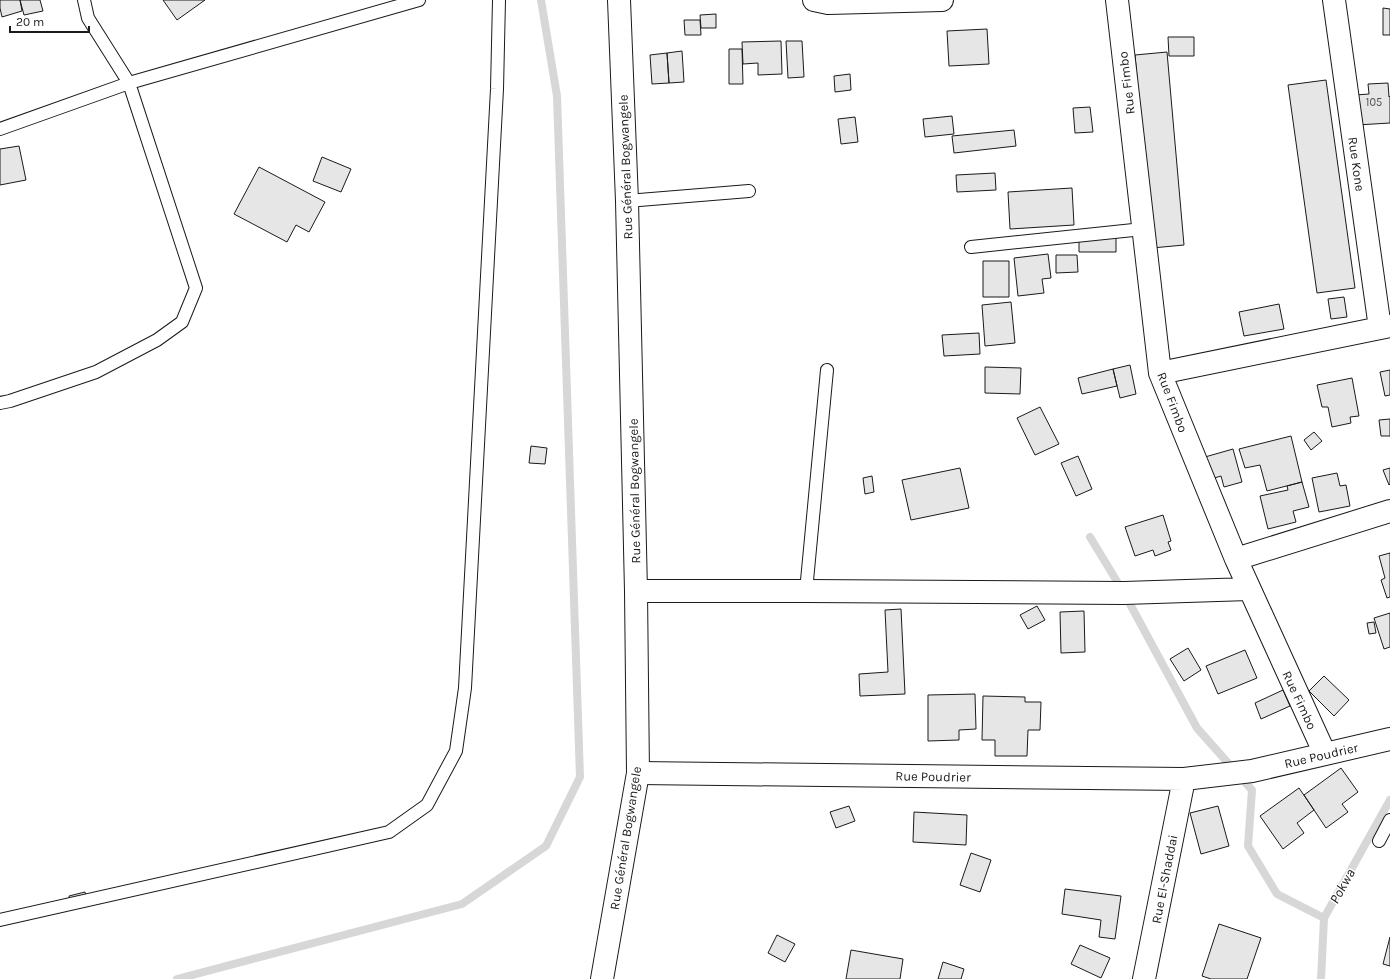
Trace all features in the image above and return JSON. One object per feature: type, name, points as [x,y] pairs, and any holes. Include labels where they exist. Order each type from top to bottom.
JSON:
[{"type":"street","name":"Rue Général Bogwangele","points":[[602,979],[638,773],[636,591],[627,201],[619,0]]},
{"type":"street","points":[[814,0],[828,3],[942,0]]},
{"type":"street","name":"Rue Fimbo","points":[[1117,0],[1160,373],[1236,559],[1325,754]]},
{"type":"street","name":"Rue Kone","points":[[1334,0],[1385,327]]},
{"type":"street","points":[[1160,373],[1385,327]]},
{"type":"street","points":[[1236,559],[1390,511]]},
{"type":"street","points":[[636,591],[1124,592],[1249,589]]},
{"type":"street","name":"Rue Poudrier","points":[[638,773],[1184,780],[1252,772],[1390,739]]},
{"type":"street","name":"Rue El-Shaddai","points":[[1147,978],[1184,780]]},
{"type":"lane","points":[[0,403],[96,372],[157,340],[182,322],[196,288],[129,83],[88,18],[84,0]]},
{"type":"lane","points":[[0,129],[129,83],[419,0]]},
{"type":"lane","points":[[0,920],[389,832],[427,805],[456,751],[465,688],[497,89],[499,0]]},
{"type":"lane","points":[[627,201],[749,191]]},
{"type":"lane","points":[[971,248],[1143,229]]},
{"type":"lane","points":[[806,591],[827,370]]},
{"type":"lane","points":[[1379,841],[1390,820]]},
{"type":"building","points":[[0,0],[20,0],[22,11],[2,17]]},
{"type":"building","points":[[20,0],[40,0],[43,11],[24,15]]},
{"type":"building","points":[[163,0],[205,0],[177,20]]},
{"type":"building","points":[[1383,8],[1390,9],[1390,35],[1383,35]]},
{"type":"building","points":[[716,14],[716,28],[701,28],[700,15]]},
{"type":"building","points":[[684,20],[700,20],[701,35],[685,35]]},
{"type":"building","points":[[987,29],[989,64],[949,66],[947,31]]},
{"type":"building","points":[[1168,37],[1194,37],[1194,56],[1169,56]]},
{"type":"building","points":[[781,41],[782,74],[758,75],[758,63],[743,64],[742,42]]},
{"type":"building","points":[[786,41],[802,41],[804,77],[788,78]]},
{"type":"building","points":[[729,49],[742,49],[743,84],[729,84]]},
{"type":"building","points":[[682,51],[684,82],[669,83],[667,53]]},
{"type":"building","points":[[1167,52],[1184,245],[1152,248],[1135,55]]},
{"type":"building","points":[[667,53],[669,83],[652,84],[650,55]]},
{"type":"building","points":[[850,74],[851,90],[835,92],[834,76]]},
{"type":"building","points":[[1326,80],[1355,288],[1317,293],[1288,85]]},
{"type":"building","points":[[1388,83],[1389,97],[1390,96],[1390,123],[1357,125],[1355,95],[1369,94],[1368,84]]},
{"type":"building","points":[[1090,107],[1093,132],[1075,133],[1073,108]]},
{"type":"building","points":[[952,116],[954,134],[925,137],[923,119]]},
{"type":"building","points":[[855,117],[858,142],[841,144],[838,119]]},
{"type":"building","points":[[1014,130],[1016,146],[954,153],[952,136]]},
{"type":"building","points":[[19,146],[26,180],[0,185],[0,149]]},
{"type":"building","points":[[322,157],[351,169],[341,192],[313,181]]},
{"type":"building","points":[[259,167],[325,202],[309,232],[296,225],[287,242],[234,214]]},
{"type":"building","points":[[995,173],[996,190],[957,192],[956,175]]},
{"type":"building","points":[[1072,188],[1074,225],[1010,229],[1008,192]]},
{"type":"building","points":[[1079,236],[1116,236],[1116,252],[1079,252]]},
{"type":"building","points":[[1048,254],[1051,278],[1042,279],[1044,293],[1018,296],[1014,258]]},
{"type":"building","points":[[1056,255],[1077,255],[1078,272],[1056,273]]},
{"type":"building","points":[[983,261],[1009,261],[1009,297],[983,297]]},
{"type":"building","points":[[1344,297],[1347,317],[1331,319],[1328,299]]},
{"type":"building","points":[[1011,302],[1015,343],[985,346],[982,305]]},
{"type":"building","points":[[1279,304],[1284,329],[1244,336],[1239,312]]},
{"type":"building","points":[[979,333],[980,354],[944,356],[942,335]]},
{"type":"building","points":[[1130,365],[1136,394],[1120,398],[1113,369]]},
{"type":"building","points":[[985,367],[1021,368],[1020,394],[985,393]]},
{"type":"building","points":[[1113,369],[1117,386],[1082,394],[1078,378]]},
{"type":"building","points":[[1390,370],[1390,395],[1385,396],[1380,372]]},
{"type":"building","points":[[1352,378],[1359,416],[1350,417],[1351,423],[1332,427],[1328,407],[1322,407],[1317,385]]},
{"type":"building","points":[[1040,407],[1059,444],[1035,455],[1017,418]]},
{"type":"building","points":[[1390,419],[1390,436],[1381,436],[1379,420]]},
{"type":"building","points":[[1314,432],[1322,441],[1311,450],[1304,440]]},
{"type":"building","points":[[1291,436],[1302,482],[1267,491],[1260,465],[1245,468],[1239,449]]},
{"type":"building","points":[[531,446],[547,448],[545,464],[529,463]]},
{"type":"building","points":[[1233,449],[1242,482],[1224,487],[1221,476],[1211,479],[1205,457]]},
{"type":"building","points":[[1078,456],[1092,489],[1076,496],[1061,463]]},
{"type":"building","points":[[960,468],[969,508],[911,520],[902,480]]},
{"type":"building","points":[[1390,468],[1390,484],[1389,485],[1383,470]]},
{"type":"building","points":[[1337,473],[1340,486],[1346,485],[1350,506],[1319,512],[1312,478]]},
{"type":"building","points":[[872,476],[874,492],[865,494],[863,478]]},
{"type":"building","points":[[1302,482],[1309,507],[1293,511],[1296,522],[1268,529],[1260,496],[1288,490],[1287,486]]},
{"type":"building","points":[[1163,515],[1171,541],[1168,542],[1171,550],[1155,556],[1153,550],[1135,556],[1125,527]]},
{"type":"building","points":[[1390,553],[1390,597],[1387,598],[1381,580],[1385,578],[1379,556]]},
{"type":"building","points":[[1037,606],[1045,620],[1028,629],[1020,615]]},
{"type":"building","points":[[901,609],[905,694],[860,696],[859,674],[888,672],[885,610]]},
{"type":"building","points":[[1084,611],[1085,652],[1061,653],[1060,612]]},
{"type":"building","points":[[1390,613],[1390,647],[1384,649],[1374,618]]},
{"type":"building","points":[[1374,622],[1376,633],[1369,634],[1367,623]]},
{"type":"building","points":[[1188,648],[1201,670],[1184,681],[1170,659]]},
{"type":"building","points":[[1245,650],[1257,678],[1218,694],[1206,666]]},
{"type":"building","points":[[1324,676],[1349,700],[1334,716],[1309,691]]},
{"type":"building","points":[[1283,690],[1290,706],[1261,719],[1255,703]]},
{"type":"building","points":[[975,694],[976,729],[959,730],[959,740],[928,741],[928,695]]},
{"type":"building","points":[[983,696],[1025,697],[1025,702],[1041,702],[1040,730],[1028,730],[1027,756],[995,756],[995,740],[982,740]]},
{"type":"building","points":[[1341,768],[1358,792],[1342,804],[1348,812],[1326,828],[1304,795]]},
{"type":"building","points":[[1299,788],[1314,810],[1297,823],[1304,833],[1283,849],[1260,816]]},
{"type":"building","points":[[849,806],[855,821],[836,828],[830,812]]},
{"type":"building","points":[[1218,806],[1229,846],[1201,854],[1190,813]]},
{"type":"building","points":[[914,812],[967,815],[966,845],[913,842]]},
{"type":"building","points":[[971,853],[991,860],[980,892],[960,885]]},
{"type":"building","points":[[1065,889],[1121,896],[1115,939],[1099,937],[1101,920],[1062,914]]},
{"type":"building","points":[[85,892],[88,906],[71,909],[69,896]]},
{"type":"building","points":[[1219,924],[1261,938],[1247,979],[1211,979],[1202,976]]},
{"type":"building","points":[[777,935],[795,944],[785,962],[768,953]]},
{"type":"building","points":[[1390,937],[1390,966],[1383,964]]},
{"type":"building","points":[[1080,945],[1110,958],[1101,978],[1071,964]]},
{"type":"building","points":[[851,950],[903,959],[900,979],[846,979]]},
{"type":"building","points":[[943,962],[964,969],[961,979],[938,979]]},
{"type":"waterway","points":[[177,979],[462,904],[546,846],[580,777],[557,96],[541,0]]},
{"type":"waterway","points":[[1090,537],[1124,593],[1197,728],[1252,790],[1248,846],[1277,894],[1324,918]]},
{"type":"waterway","name":"Pokwa","points":[[1321,979],[1324,918],[1390,800]]}]
